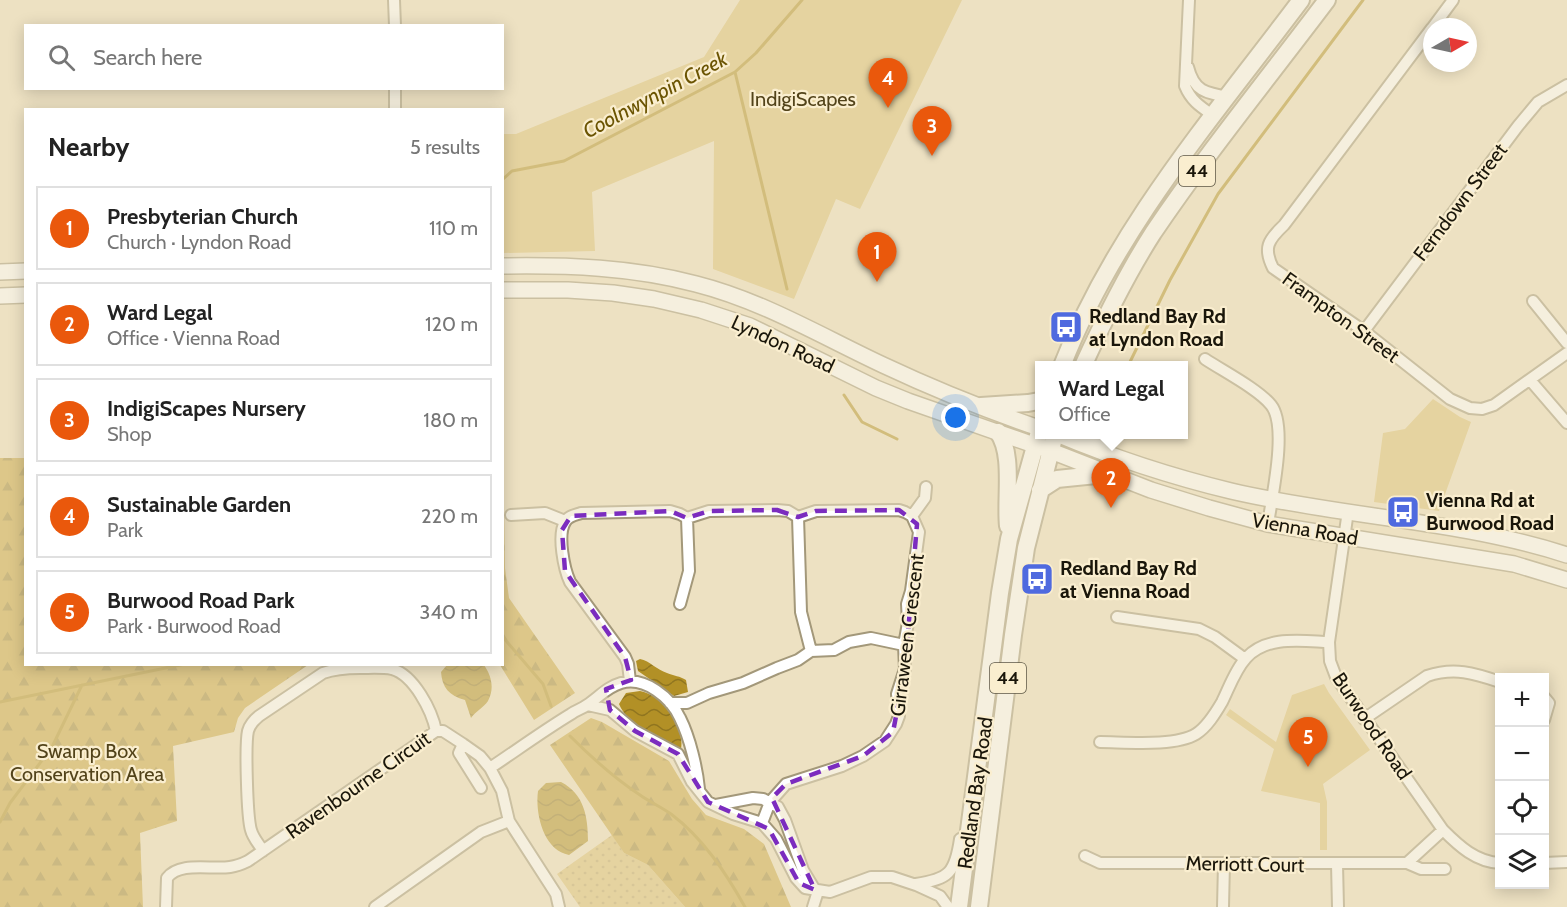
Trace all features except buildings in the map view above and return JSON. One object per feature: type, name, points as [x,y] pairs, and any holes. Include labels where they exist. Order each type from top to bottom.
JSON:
[{"type":"main road","name":"44","points":[[1064,361],[1091,300],[1126,239],[1159,190],[1301,0]]},
{"type":"main road","name":"44","points":[[1086,361],[1126,279],[1153,235],[1192,178],[1327,0]]},
{"type":"main road","points":[[1221,107],[1236,120]]},
{"type":"main road","name":"Lyndon Road","points":[[504,266],[606,268],[696,284],[747,300],[787,316],[884,365],[981,406],[1035,436]]},
{"type":"main road","points":[[0,272],[24,271]]},
{"type":"main road","name":"Lyndon Road","points":[[504,290],[613,293],[654,299],[700,310],[758,330],[876,388],[908,401],[998,432],[1035,438]]},
{"type":"main road","points":[[0,296],[24,296]]},
{"type":"main road","points":[[981,406],[1035,402]]},
{"type":"main road","points":[[998,432],[1007,453],[1006,510],[1009,539]]},
{"type":"main road","name":"Vienna Road","points":[[1041,439],[1106,474],[1209,508],[1268,524],[1479,557],[1541,571],[1567,580]]},
{"type":"main road","name":"Redland Bay Road","points":[[979,907],[1016,611],[1026,548],[1040,490],[1041,439]]},
{"type":"main road","name":"Redland Bay Road","points":[[959,907],[1009,539],[1041,439]]},
{"type":"main road","name":"Vienna Road","points":[[1067,439],[1230,491],[1488,533],[1567,555]]},
{"type":"main road","points":[[1095,439],[1104,452]]},
{"type":"main road","points":[[1040,490],[1057,479],[1106,474]]},
{"type":"street","points":[[394,0],[394,24]]},
{"type":"street","points":[[1189,0],[1185,86],[1189,96],[1197,105],[1221,107]]},
{"type":"street","name":"Frampton Street","points":[[1439,18],[1453,0]]},
{"type":"street","name":"Frampton Street","points":[[1423,39],[1284,225],[1274,235],[1268,245],[1268,256],[1273,268],[1364,331],[1450,399],[1470,408],[1482,409],[1494,405],[1567,353]]},
{"type":"street","points":[[1187,64],[1195,86],[1207,93],[1221,107]]},
{"type":"street","name":"Ferndown Street","points":[[1364,331],[1518,126],[1538,102],[1567,85]]},
{"type":"street","points":[[395,90],[395,108]]},
{"type":"street","points":[[1533,301],[1567,343]]},
{"type":"street","points":[[1205,359],[1261,396],[1271,405],[1278,417],[1279,440],[1268,524]]},
{"type":"street","points":[[1530,380],[1567,423]]},
{"type":"street","points":[[630,681],[625,657],[565,572],[562,530],[565,521],[571,516],[581,513],[670,511],[687,518],[709,511],[777,510],[788,511],[798,517],[816,511],[887,510],[905,512],[912,516],[925,498],[926,487]]},
{"type":"street","name":"Burwood Road","points":[[1348,511],[1329,642],[1330,661],[1336,677],[1443,830],[1473,855],[1495,862]]},
{"type":"street","points":[[511,515],[545,513],[565,521]]},
{"type":"street","name":"Girraween Crescent","points":[[762,823],[770,802],[786,784],[842,766],[863,756],[885,741],[893,732],[899,716],[897,694],[905,669],[904,645],[908,623],[908,604],[918,542],[917,524],[912,516]]},
{"type":"street","points":[[798,517],[801,612],[811,651]]},
{"type":"street","points":[[680,604],[689,571],[687,518]]},
{"type":"street","points":[[1117,617],[1199,629],[1215,637],[1245,659]]},
{"type":"street","points":[[670,703],[687,704],[709,693],[743,683],[798,660],[811,651],[834,650],[849,642],[871,638],[904,645]]},
{"type":"street","points":[[1100,742],[1174,742],[1196,734],[1212,719],[1245,659],[1254,651],[1267,644],[1297,640],[1329,642]]},
{"type":"street","points":[[263,851],[253,836],[249,822],[246,747],[248,731],[252,722],[259,716],[323,673],[353,668],[383,668],[392,669],[409,679],[430,709],[436,731]]},
{"type":"street","points":[[1364,718],[1427,676],[1437,672],[1454,670],[1495,680]]},
{"type":"street","points":[[490,768],[572,712],[588,705],[606,689],[630,681],[646,684],[664,696],[680,718],[698,776],[699,789]]},
{"type":"street","points":[[606,689],[610,710],[634,731],[678,754],[692,782],[706,800],[733,814],[762,823],[777,839],[799,883],[806,888],[837,891],[860,880],[882,876],[916,885],[940,896],[948,907]]},
{"type":"street","points":[[680,718],[687,704]]},
{"type":"street","points":[[588,705],[610,710]]},
{"type":"street","name":"Ravenbourne Circuit","points":[[166,907],[167,878],[175,870],[239,865],[263,851],[436,731],[442,731],[463,744],[480,756],[490,768],[502,791],[509,821],[556,894],[559,907]]},
{"type":"street","points":[[916,885],[942,879],[956,860],[969,772],[983,735]]},
{"type":"street","points":[[463,744],[459,753],[481,788]]},
{"type":"street","points":[[714,806],[753,798],[770,802],[777,807],[785,820],[803,870],[816,890],[813,907]]},
{"type":"street","points":[[375,907],[481,832],[509,821]]},
{"type":"street","points":[[1407,863],[1443,830]]},
{"type":"street","name":"Merriott Court","points":[[1085,856],[1100,863],[1407,863],[1421,869],[1445,869]]},
{"type":"street","points":[[1549,863],[1567,862]]},
{"type":"street","points":[[1223,907],[1224,863]]},
{"type":"street","points":[[1337,864],[1338,907]]},
{"type":"highlighted area","points":[[777,510],[798,517],[816,511],[899,510],[917,524],[905,669],[893,732],[863,756],[786,784],[772,798],[815,890],[799,883],[769,829],[708,802],[678,754],[635,731],[610,710],[606,689],[631,680],[625,657],[565,571],[562,530],[571,516],[670,511],[687,518],[709,511]]},
{"type":"green space","name":"IndigiScapes","points":[[740,0],[962,0],[860,209],[836,199],[794,299],[713,269],[714,141],[592,192],[595,251],[504,253],[504,134],[516,134],[704,57]]},
{"type":"green space","points":[[1433,399],[1471,422],[1439,511],[1374,502],[1383,433],[1405,429]]},
{"type":"green space","name":"Swamp Box Conservation Area","points":[[0,458],[24,458],[24,666],[307,666],[245,708],[238,718],[234,732],[173,746],[177,821],[140,833],[143,907],[0,907]]},
{"type":"green space","points":[[504,504],[505,568],[509,598],[575,693],[534,720],[501,666],[504,666]]},
{"type":"green space","points":[[1324,684],[1370,750],[1323,784],[1327,802],[1327,850],[1320,850],[1320,803],[1261,791],[1274,749],[1226,715],[1230,709],[1276,742],[1292,695]]},
{"type":"green space","points":[[591,718],[602,722],[669,761],[692,799],[706,815],[744,829],[764,844],[791,907],[685,907],[648,865],[624,853],[550,745]]},
{"type":"green space","points":[[612,835],[624,853],[648,865],[685,907],[580,907],[557,874]]},
{"type":"water","points":[[640,659],[663,672],[686,680],[688,692],[674,696],[638,671],[636,661]]},
{"type":"water","points":[[446,666],[485,666],[489,673],[492,687],[488,701],[471,718],[465,700],[447,690],[441,672]]},
{"type":"water","points":[[640,691],[657,699],[671,713],[680,731],[681,749],[646,731],[623,712],[619,704],[626,693]]},
{"type":"water","points":[[561,782],[580,799],[587,823],[588,841],[569,855],[560,852],[547,838],[538,810],[538,791],[546,783]]},
{"type":"waterway","name":"Coolnwynpin Creek","points":[[504,178],[512,171],[564,161],[735,72],[756,53],[802,0]]},
{"type":"waterway","points":[[1130,361],[1170,280],[1218,194],[1363,0]]},
{"type":"waterway","points":[[735,72],[787,289]]},
{"type":"waterway","points":[[844,395],[862,422],[897,439]]},
{"type":"waterway","name":"Coolnwynpin Creek","points":[[504,638],[543,684],[551,706]]},
{"type":"waterway","name":"Coolnwynpin Creek","points":[[0,702],[175,666]]},
{"type":"waterway","points":[[0,822],[10,803],[52,747],[82,685]]},
{"type":"waterway","name":"Coolnwynpin Creek","points":[[570,736],[612,775],[683,823],[722,869],[745,907]]},
{"type":"place","name":"Sustainable Garden","points":[[888,108]]},
{"type":"place","name":"IndigiScapes Nursery","points":[[932,156]]},
{"type":"place","name":"Presbyterian Church","points":[[877,282]]},
{"type":"place","name":"Redland Bay Rd at Lyndon Road","points":[[1066,327]]},
{"type":"place","name":"Ward Legal","points":[[1111,508]]},
{"type":"place","name":"Vienna Rd at Burwood Road","points":[[1403,512]]},
{"type":"place","name":"Redland Bay Rd at Vienna Road","points":[[1037,579]]},
{"type":"place","name":"Burwood Road Park","points":[[1308,767]]}]
